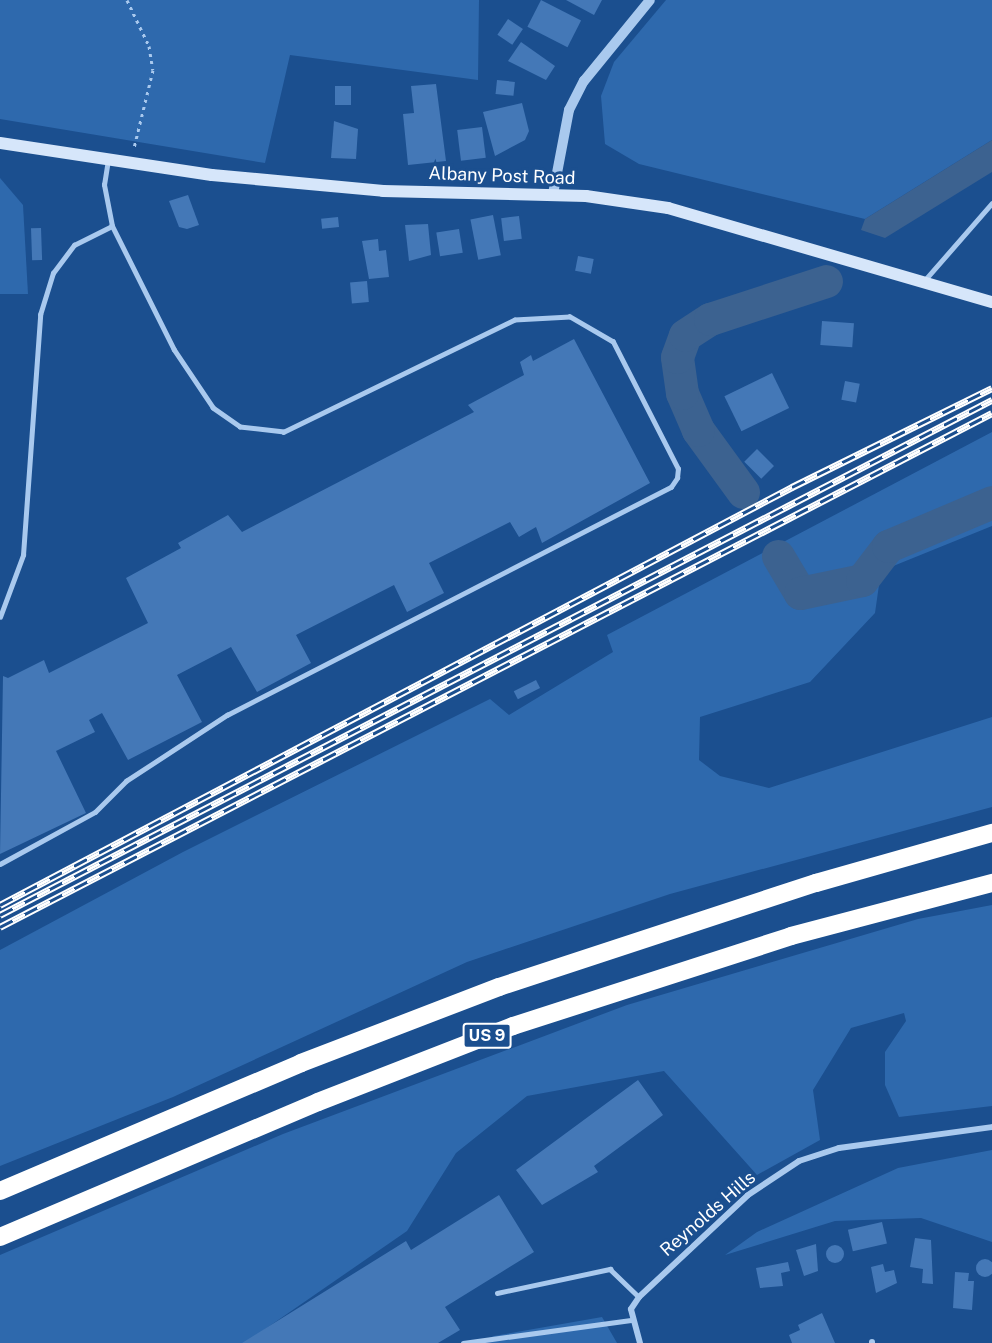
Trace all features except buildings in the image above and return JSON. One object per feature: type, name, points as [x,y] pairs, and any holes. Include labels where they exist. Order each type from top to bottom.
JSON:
[{"type":"highway","name":"US 9","points":[[0,1191],[488,991],[967,840],[992,835]]},
{"type":"highway","name":"US 9","points":[[0,1237],[318,1102],[513,1026],[791,936],[992,883]]},
{"type":"main road","name":"Albany Post Road","points":[[0,143],[130,164],[383,191],[553,194],[721,220],[992,302]]},
{"type":"street","points":[[553,194],[564,131],[584,81],[650,0]]},
{"type":"street","name":"Reynolds Hills","points":[[632,1320],[631,1310],[639,1297],[747,1195],[799,1161],[839,1148],[992,1127]]},
{"type":"street","points":[[632,1320],[640,1343]]},
{"type":"lane","points":[[0,864],[95,812],[126,781],[227,715],[671,487],[677,478],[678,469],[614,342],[570,317],[515,320],[284,432],[240,427],[213,408],[174,350],[112,226],[104,185],[108,160]]},
{"type":"lane","points":[[924,281],[992,203]]},
{"type":"lane","points":[[0,617],[24,555],[40,315],[53,273],[74,245],[112,226]]},
{"type":"lane","points":[[497,1293],[610,1269],[639,1297]]},
{"type":"lane","points":[[463,1343],[632,1320]]},
{"type":"path","points":[[127,0],[149,46],[153,70],[130,164]]},
{"type":"shaded area","points":[[0,0],[479,0],[478,80],[290,55],[265,163],[0,119]]},
{"type":"shaded area","points":[[666,0],[992,0],[992,140],[865,219],[639,164],[605,144],[601,96],[614,62]]},
{"type":"shaded area","points":[[992,140],[992,172],[885,238],[861,230],[865,219]]},
{"type":"shaded area","points":[[0,178],[23,205],[28,294],[0,294]]},
{"type":"shaded area","points":[[992,432],[992,526],[881,571],[875,613],[810,682],[700,717],[699,760],[720,776],[769,788],[992,717],[992,807],[670,894],[467,962],[173,1097],[0,1166],[0,950],[183,852],[490,699],[509,715],[613,652],[607,635]]},
{"type":"shaded area","points":[[992,905],[992,1106],[899,1117],[885,1085],[885,1052],[906,1021],[904,1013],[851,1028],[813,1090],[820,1140],[757,1175],[664,1071],[527,1096],[456,1153],[407,1231],[245,1343],[0,1343],[0,1255],[283,1134],[627,1005],[918,919]]},
{"type":"shaded area","points":[[992,1150],[992,1242],[921,1218],[835,1221],[725,1255],[757,1232],[898,1168]]},
{"type":"shaded area","points":[[602,1317],[617,1343],[477,1343],[494,1336]]},
{"type":"waterway","points":[[743,492],[698,430],[682,393],[677,357],[685,335],[710,319],[826,281]]},
{"type":"waterway","points":[[778,556],[800,593],[862,580],[888,546],[992,502]]},
{"type":"railway","points":[[0,905],[792,487],[992,388]]},
{"type":"railway","points":[[0,915],[992,400]]},
{"type":"railway","points":[[0,927],[992,413]]}]
